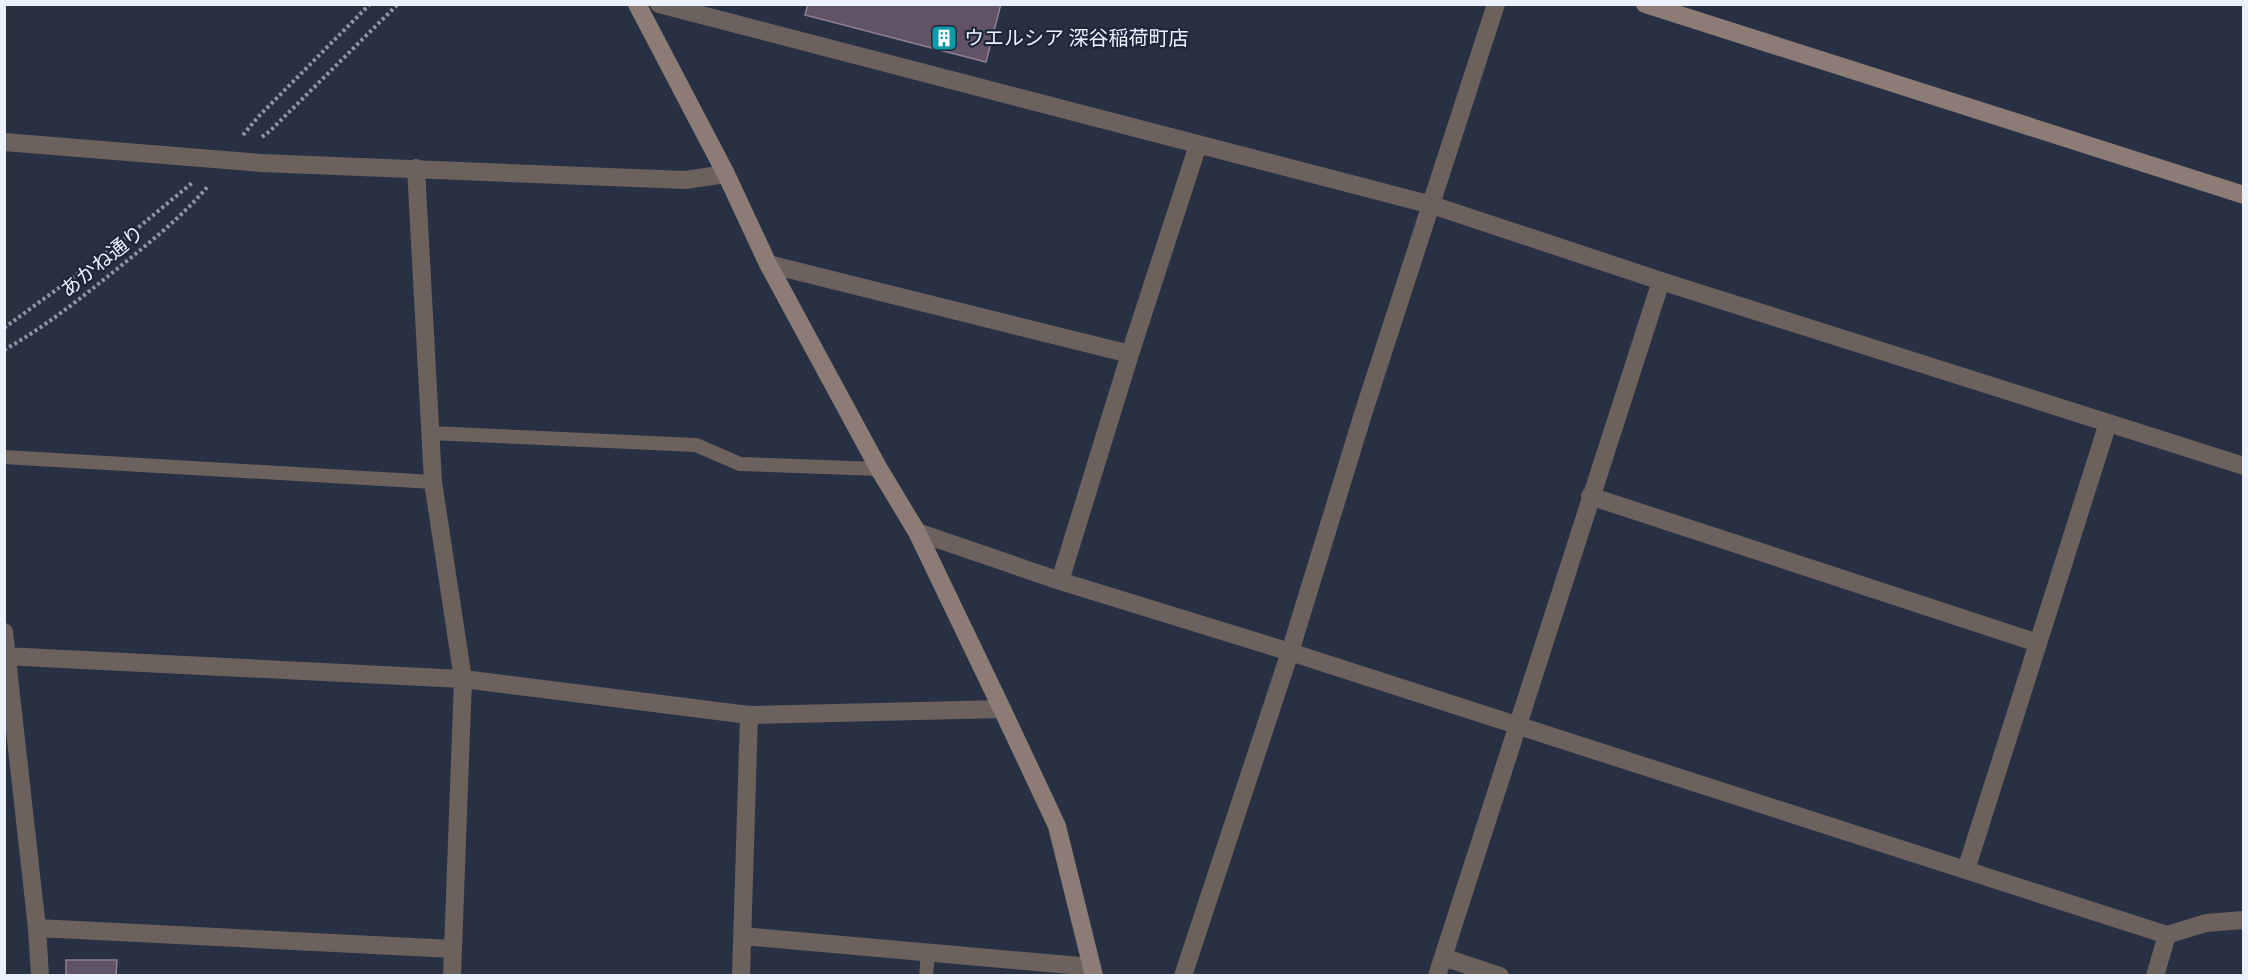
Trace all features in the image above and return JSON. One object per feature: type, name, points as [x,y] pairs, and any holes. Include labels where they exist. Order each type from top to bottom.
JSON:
[{"type":"street","points":[[637,4],[726,174],[768,264],[879,469],[917,532],[1002,708],[1057,826],[1093,971],[742,936]]},
{"type":"street","points":[[659,4],[1432,205],[1660,281],[2244,466]]},
{"type":"street","points":[[1183,975],[1290,652],[1363,414],[1496,4]]},
{"type":"street","points":[[1645,4],[2244,195]]},
{"type":"street","points":[[4,142],[261,163],[685,180],[726,174]]},
{"type":"street","points":[[1060,581],[1198,145]]},
{"type":"street","points":[[416,168],[433,483],[463,679],[452,975]]},
{"type":"street","points":[[768,264],[1130,354]]},
{"type":"street","points":[[1437,975],[1660,281]]},
{"type":"street","points":[[1966,870],[2108,423]]},
{"type":"street","points":[[1590,496],[2038,643]]},
{"type":"street","points":[[917,532],[1060,581],[1290,652],[2168,935],[2206,923],[2244,920]]},
{"type":"street","points":[[4,632],[37,928],[40,975]]},
{"type":"street","points":[[6,656],[463,679],[748,715],[1002,708]]},
{"type":"street","points":[[741,975],[748,715]]},
{"type":"street","points":[[37,928],[453,949]]},
{"type":"street","points":[[2156,975],[2168,935]]},
{"type":"street","points":[[1443,957],[1500,975]]},
{"type":"lane","points":[[430,433],[696,445],[740,464],[879,469]]},
{"type":"lane","points":[[4,457],[433,483]]},
{"type":"lane","points":[[926,975],[928,953]]},
{"type":"path","points":[[239,140],[258,117],[370,4]]},
{"type":"path","points":[[254,142],[270,131],[398,4]]},
{"type":"path","name":"あかね通り","points":[[4,328],[116,246],[194,182]]},
{"type":"path","name":"あかね通り","points":[[4,350],[84,296],[192,204],[209,185]]},
{"type":"building","name":"ウエルシア 深谷稲荷町店","points":[[808,4],[1001,4],[986,62],[805,15]]},
{"type":"building","points":[[66,960],[117,960],[116,976],[66,976]]},
{"type":"place","name":"ウエルシア 深谷稲荷町店","points":[[944,38]]}]
